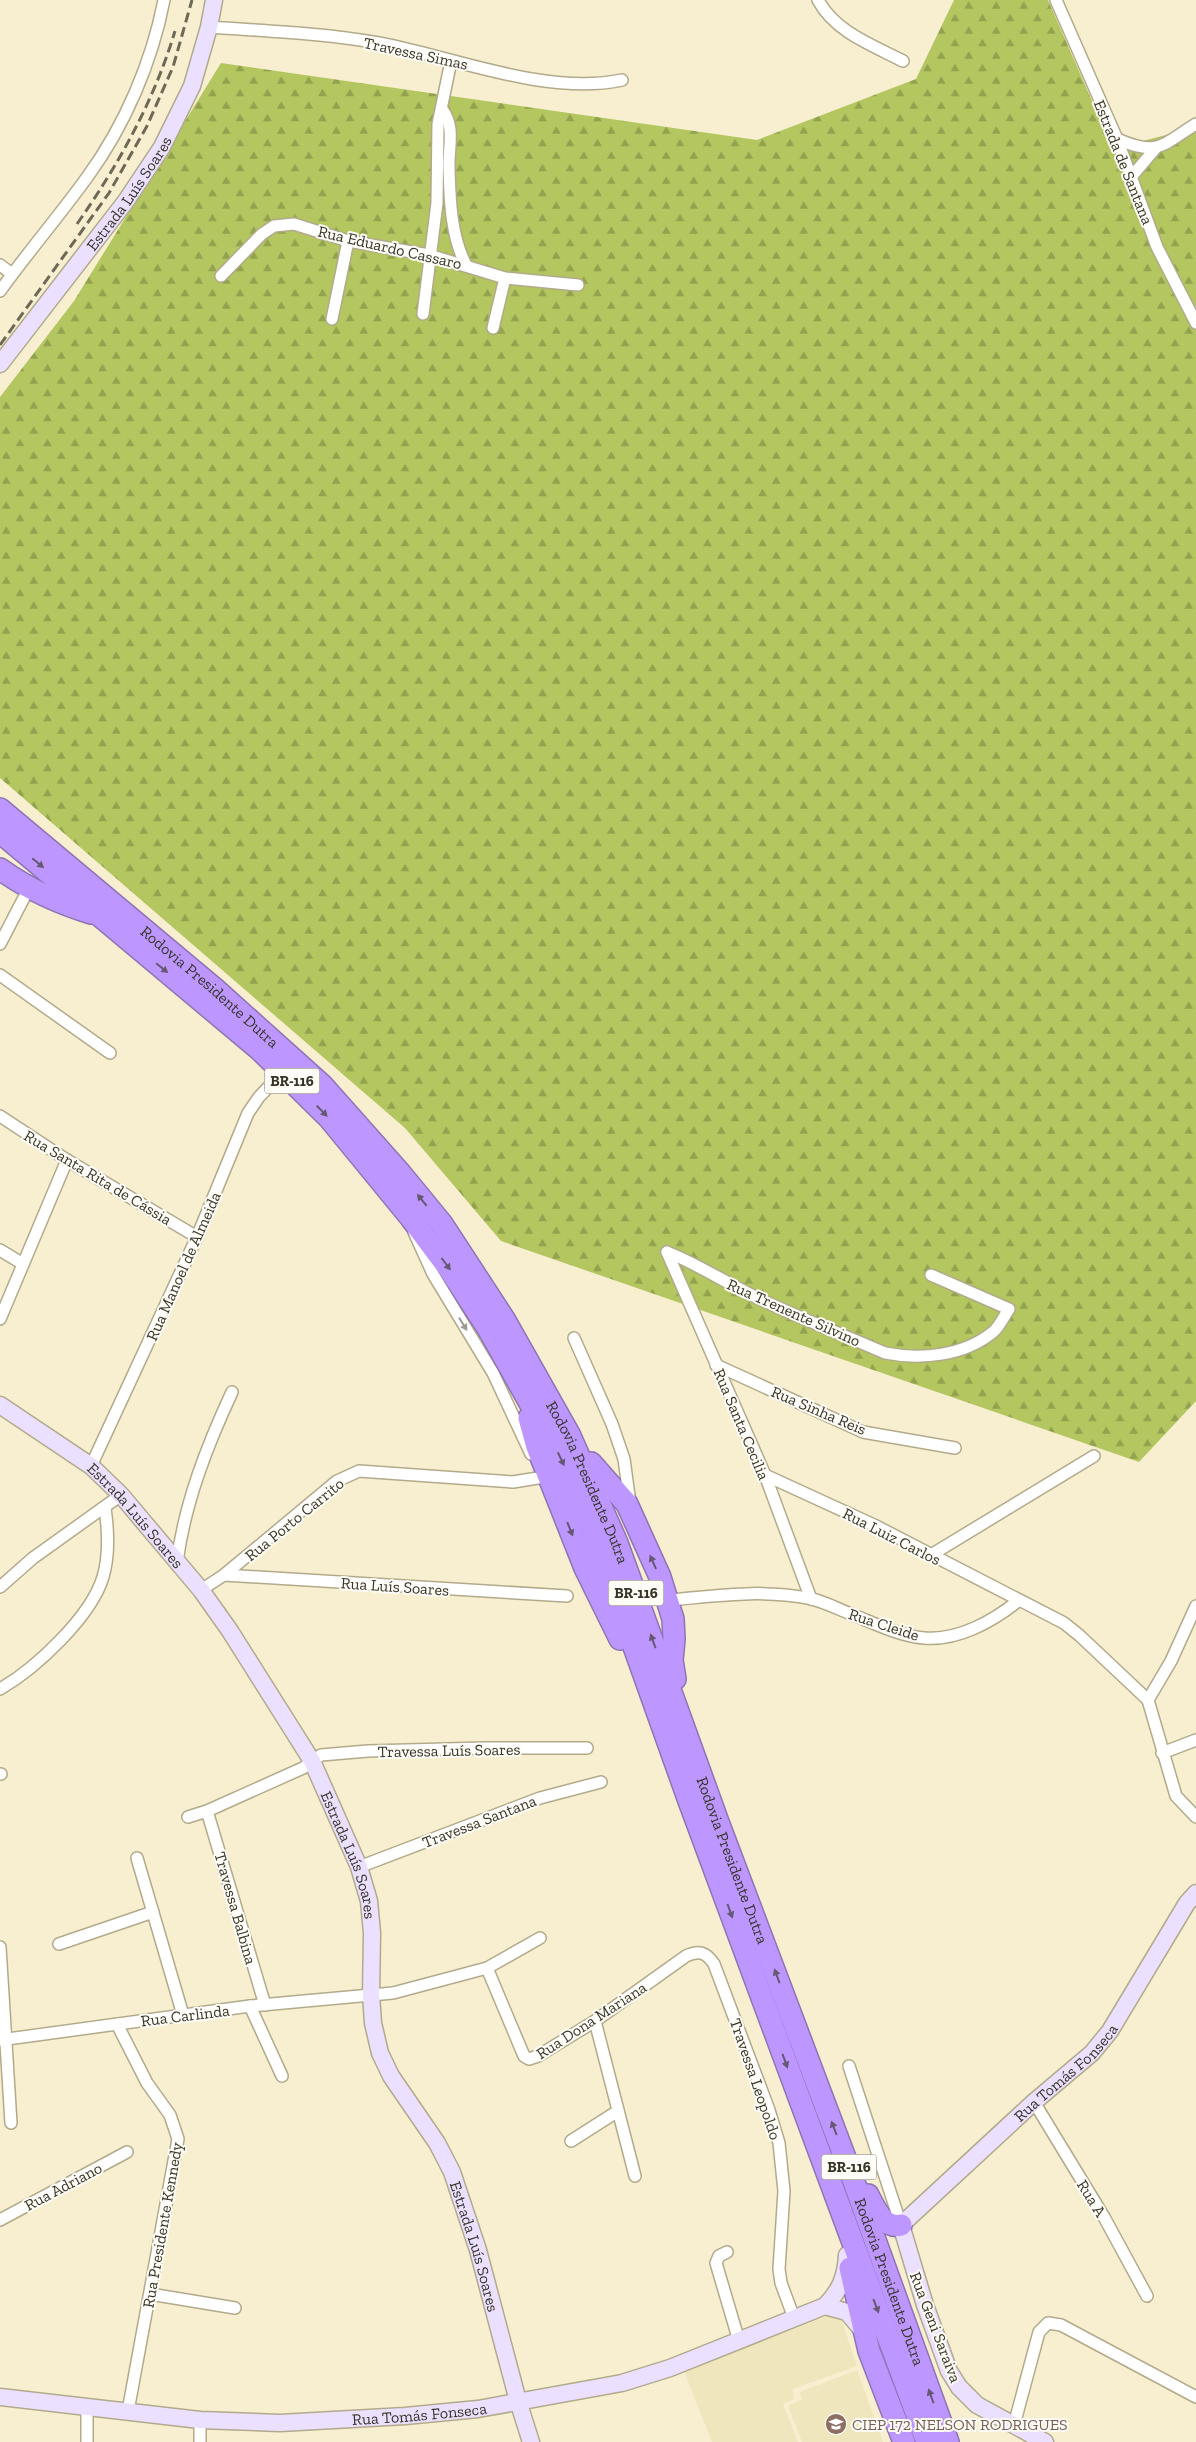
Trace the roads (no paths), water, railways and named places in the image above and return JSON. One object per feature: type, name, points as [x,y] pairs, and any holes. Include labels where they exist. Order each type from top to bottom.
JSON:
[{"type":"highway","points":[[0,800],[82,870],[140,926]]},
{"type":"highway","name":"Rodovia Presidente Dutra","points":[[0,809],[277,1043],[322,1086],[401,1174],[442,1224],[504,1319],[570,1436],[618,1543],[718,1822],[850,2171],[948,2442]]},
{"type":"highway","name":"Rodovia Presidente Dutra","points":[[0,832],[205,1003],[283,1072],[329,1118],[411,1218],[455,1278],[489,1330],[558,1453],[592,1529],[713,1865],[927,2442]]},
{"type":"highway","points":[[0,869],[29,888],[60,904],[102,917]]},
{"type":"highway","points":[[480,1283],[495,1294],[534,1359],[595,1470],[624,1500],[632,1512],[668,1600],[674,1639],[672,1660],[680,1698],[711,1781],[746,1894]]},
{"type":"highway","points":[[521,1386],[548,1481],[585,1568],[631,1662],[682,1810],[713,1865]]},
{"type":"highway","points":[[850,2171],[859,2178],[870,2199],[888,2224],[893,2227],[901,2226],[889,2258],[888,2277]]},
{"type":"highway","points":[[828,2178],[865,2334],[901,2438]]},
{"type":"main road","name":"Estrada Luís Soares","points":[[0,364],[126,202],[162,147],[192,86],[209,27],[214,0]]},
{"type":"main road","name":"Estrada Luís Soares","points":[[0,1406],[91,1466],[121,1495],[200,1590],[230,1631],[312,1761],[359,1867],[369,1901],[372,1933],[371,1996],[373,2023],[380,2053],[391,2076],[437,2143],[458,2188],[478,2250],[518,2401],[532,2442]]},
{"type":"main road","name":"Rua Tomás Fonseca","points":[[901,2226],[1034,2102],[1092,2053],[1110,2031],[1193,1902]]},
{"type":"main road","name":"Rua Geni Saraiva","points":[[901,2226],[925,2305],[955,2382],[964,2394],[977,2405],[1044,2442]]},
{"type":"main road","points":[[825,2306],[833,2298],[842,2283],[847,2255]]},
{"type":"main road","name":"Rua Tomás Fonseca","points":[[0,2397],[200,2420],[280,2423],[405,2416],[478,2409],[622,2384],[670,2368],[825,2306]]},
{"type":"main road","points":[[825,2306],[840,2308],[847,2312],[865,2334]]},
{"type":"street","points":[[0,291],[88,176],[130,106],[158,33],[164,0]]},
{"type":"street","points":[[818,0],[831,20],[844,30],[902,62]]},
{"type":"street","name":"Estrada de Santana","points":[[1056,0],[1117,138],[1157,246],[1196,323]]},
{"type":"street","name":"Travessa Simas","points":[[209,27],[306,33],[380,44],[451,61],[569,84],[592,84],[622,80]]},
{"type":"street","points":[[423,314],[437,203],[438,124],[451,61]]},
{"type":"street","points":[[442,109],[449,121],[452,136],[448,168],[454,232],[466,264]]},
{"type":"street","points":[[1132,176],[1155,149],[1196,124]]},
{"type":"street","points":[[1117,138],[1139,148],[1155,149]]},
{"type":"street","name":"Rua Eduardo Cassaro","points":[[221,276],[262,234],[274,226],[294,224],[348,241],[429,255],[466,264],[505,278],[578,285]]},
{"type":"street","points":[[332,319],[348,241]]},
{"type":"street","points":[[0,265],[12,274]]},
{"type":"street","points":[[493,328],[505,278]]},
{"type":"street","points":[[0,944],[29,888]]},
{"type":"street","points":[[0,974],[110,1053]]},
{"type":"street","name":"Rua Manoel de Almeida","points":[[91,1466],[197,1237],[248,1114],[260,1097],[283,1072]]},
{"type":"street","name":"Rua Santa Rita de Cássia","points":[[0,1116],[67,1160],[197,1237]]},
{"type":"street","points":[[0,1319],[67,1160]]},
{"type":"street","points":[[411,1218],[414,1235],[422,1254],[493,1374],[524,1441],[548,1481]]},
{"type":"street","points":[[0,1250],[23,1264]]},
{"type":"street","name":"Rua Trenente Silvino","points":[[667,1252],[689,1261],[761,1300],[885,1353],[926,1356],[968,1347],[995,1330],[1009,1309],[932,1274]]},
{"type":"street","name":"Rua Santa Cecilia","points":[[667,1252],[765,1475],[811,1599]]},
{"type":"street","points":[[574,1338],[612,1424],[624,1459],[632,1512]]},
{"type":"street","name":"Rua Sinha Reis","points":[[716,1365],[863,1432],[955,1448]]},
{"type":"street","points":[[177,1562],[180,1537],[206,1451],[232,1392]]},
{"type":"street","points":[[931,1555],[1094,1456]]},
{"type":"street","name":"Rua Porto Carrito","points":[[200,1590],[224,1575],[337,1481],[350,1474],[359,1472],[513,1482],[548,1481]]},
{"type":"street","name":"Rua Luiz Carlos","points":[[765,1475],[874,1525],[1018,1601]]},
{"type":"street","points":[[0,1587],[33,1558],[121,1495]]},
{"type":"street","points":[[0,1689],[48,1652],[90,1606],[104,1576],[107,1532],[105,1508]]},
{"type":"street","name":"Rua Luís Soares","points":[[224,1575],[567,1596]]},
{"type":"street","name":"Rua Cleide","points":[[668,1600],[752,1592],[811,1599],[896,1632],[924,1638],[949,1636],[980,1626],[1018,1601]]},
{"type":"street","points":[[1018,1601],[1064,1624],[1079,1635],[1148,1700],[1176,1796],[1196,1817]]},
{"type":"street","points":[[1148,1700],[1171,1662],[1196,1606]]},
{"type":"street","points":[[1162,1753],[1196,1740]]},
{"type":"street","name":"Travessa Luís Soares","points":[[188,1817],[208,1811],[303,1768],[320,1755],[368,1751],[587,1748]]},
{"type":"street","name":"Travessa Santana","points":[[359,1867],[540,1798],[601,1782]]},
{"type":"street","name":"Travessa Balbina","points":[[208,1811],[265,2005]]},
{"type":"street","points":[[137,1858],[183,2015]]},
{"type":"street","points":[[59,1944],[153,1912]]},
{"type":"street","name":"Rua Carlinda","points":[[3,2039],[250,2006],[393,1993],[487,1968],[540,1938]]},
{"type":"street","points":[[0,1947],[3,2039],[12,2122]]},
{"type":"street","name":"Travessa Leopoldo","points":[[686,1956],[695,1952],[703,1952],[714,1964],[769,2110],[779,2143],[784,2191],[780,2276],[794,2318]]},
{"type":"street","name":"Rua Dona Mariana","points":[[487,1968],[524,2056],[529,2059],[538,2056],[595,2021],[686,1956]]},
{"type":"street","points":[[250,2006],[282,2076]]},
{"type":"street","points":[[595,2021],[635,2176]]},
{"type":"street","name":"Rua Presidente Kennedy","points":[[117,2024],[147,2083],[170,2115],[178,2139],[128,2411]]},
{"type":"street","points":[[849,2066],[901,2226]]},
{"type":"street","name":"Rua A","points":[[1034,2102],[1104,2217],[1146,2296]]},
{"type":"street","points":[[571,2141],[618,2111]]},
{"type":"street","name":"Rua Adriano","points":[[0,2220],[127,2152]]},
{"type":"street","points":[[727,2252],[719,2256],[716,2263],[739,2341]]},
{"type":"street","points":[[150,2294],[235,2308]]},
{"type":"street","points":[[1014,2425],[1039,2332],[1048,2323],[1061,2325],[1196,2396]]},
{"type":"street","points":[[87,2407],[87,2442]]},
{"type":"street","points":[[200,2420],[200,2442]]},
{"type":"railway","points":[[0,345],[109,193],[147,126],[173,67],[192,0]]},
{"type":"railway","points":[[77,224],[107,178],[134,131],[157,82],[175,31]]},
{"type":"place","name":"CIEP 172 NELSON RODRIGUES","points":[[836,2424]]}]
